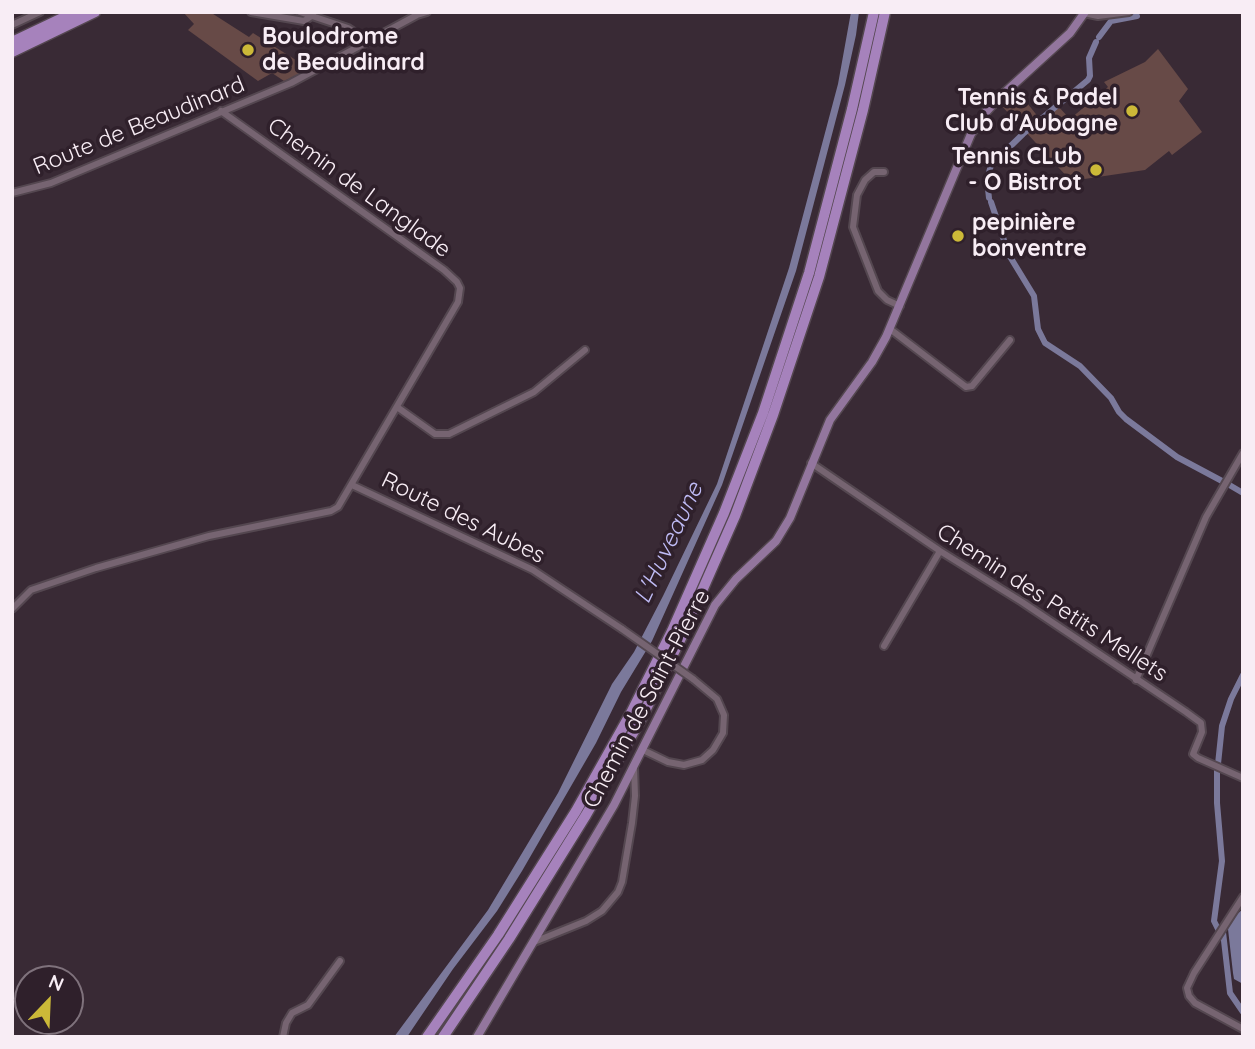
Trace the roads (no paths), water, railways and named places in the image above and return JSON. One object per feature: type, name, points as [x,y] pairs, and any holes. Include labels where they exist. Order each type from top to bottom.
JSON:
[{"type":"highway","points":[[12,43],[75,12]]},
{"type":"highway","points":[[12,52],[95,12]]},
{"type":"highway","points":[[427,1037],[498,935],[576,810],[631,713],[672,631],[724,513],[763,413],[809,273],[874,12]]},
{"type":"highway","points":[[441,1037],[485,974],[586,815],[641,719],[683,634],[734,516],[773,415],[819,277],[863,110],[885,12]]},
{"type":"main road","name":"Chemin de Saint-Pierre","points":[[478,1037],[643,750],[715,605],[785,528],[830,420],[872,362],[890,329],[971,134],[1002,94],[1070,33],[1084,13]]},
{"type":"street","points":[[12,25],[40,12]]},
{"type":"street","points":[[251,12],[307,21],[313,15]]},
{"type":"street","points":[[300,12],[348,28],[365,43]]},
{"type":"street","name":"Route de Beaudinard","points":[[12,193],[51,183],[291,83],[417,15],[428,12]]},
{"type":"street","points":[[1084,13],[1098,16],[1129,12]]},
{"type":"street","name":"Chemin de Langlade","points":[[221,111],[376,220],[457,282],[460,288],[458,302],[352,485]]},
{"type":"street","points":[[884,172],[874,172],[865,180],[858,195],[853,227],[878,291],[887,300],[900,306]]},
{"type":"street","points":[[890,329],[966,387],[972,386],[1010,340]]},
{"type":"street","points":[[397,407],[435,435],[449,434],[534,392],[585,350]]},
{"type":"street","points":[[1136,680],[1202,526],[1243,453]]},
{"type":"street","name":"Chemin des Petits Mellets","points":[[811,463],[1201,723],[1202,732],[1193,754],[1243,778]]},
{"type":"street","name":"Route des Aubes","points":[[12,609],[31,590],[96,568],[209,536],[331,511],[338,507],[352,485],[533,570],[622,629],[717,699],[724,715],[723,733],[713,750],[702,760],[684,765],[668,762],[643,750]]},
{"type":"street","points":[[884,646],[940,551]]},
{"type":"street","points":[[534,942],[594,916],[602,911],[618,892],[622,882],[635,796],[634,766]]},
{"type":"street","points":[[1243,897],[1187,988],[1195,1003],[1243,1029]]},
{"type":"street","points":[[283,1037],[286,1023],[292,1013],[307,1005],[340,961]]},
{"type":"water","points":[[851,12],[859,12],[856,35],[796,271],[722,485],[652,641],[522,871],[497,911],[407,1037],[394,1037],[488,910],[558,793],[612,684],[634,652],[663,596],[717,484],[789,268],[838,84]]},
{"type":"water","points":[[1243,909],[1243,984],[1234,979],[1228,929],[1235,916]]},
{"type":"waterway","points":[[1099,37],[1111,21],[1137,16]]},
{"type":"waterway","points":[[989,198],[987,180],[991,165],[1023,134],[1088,80],[1089,58],[1096,42]]},
{"type":"waterway","points":[[991,202],[1009,255],[1034,296],[1038,329],[1045,343],[1080,366],[1111,398],[1126,419],[1177,457],[1222,481]]},
{"type":"waterway","points":[[1226,483],[1243,493]]},
{"type":"waterway","points":[[1218,764],[1222,726],[1243,675]]},
{"type":"waterway","points":[[1217,769],[1222,861],[1214,921],[1218,929]]},
{"type":"waterway","points":[[1223,932],[1230,993],[1243,1012]]},
{"type":"place","name":"Boulodrome de Beaudinard","points":[[248,50]]},
{"type":"place","name":"Tennis & Padel Club d'Aubagne","points":[[1132,111]]},
{"type":"place","name":"Tennis CLub - O Bistrot","points":[[1096,170]]},
{"type":"place","name":"pepinière bonventre","points":[[958,236]]},
{"type":"water label","name":"L'Huveaune","points":[[669,543]]}]
